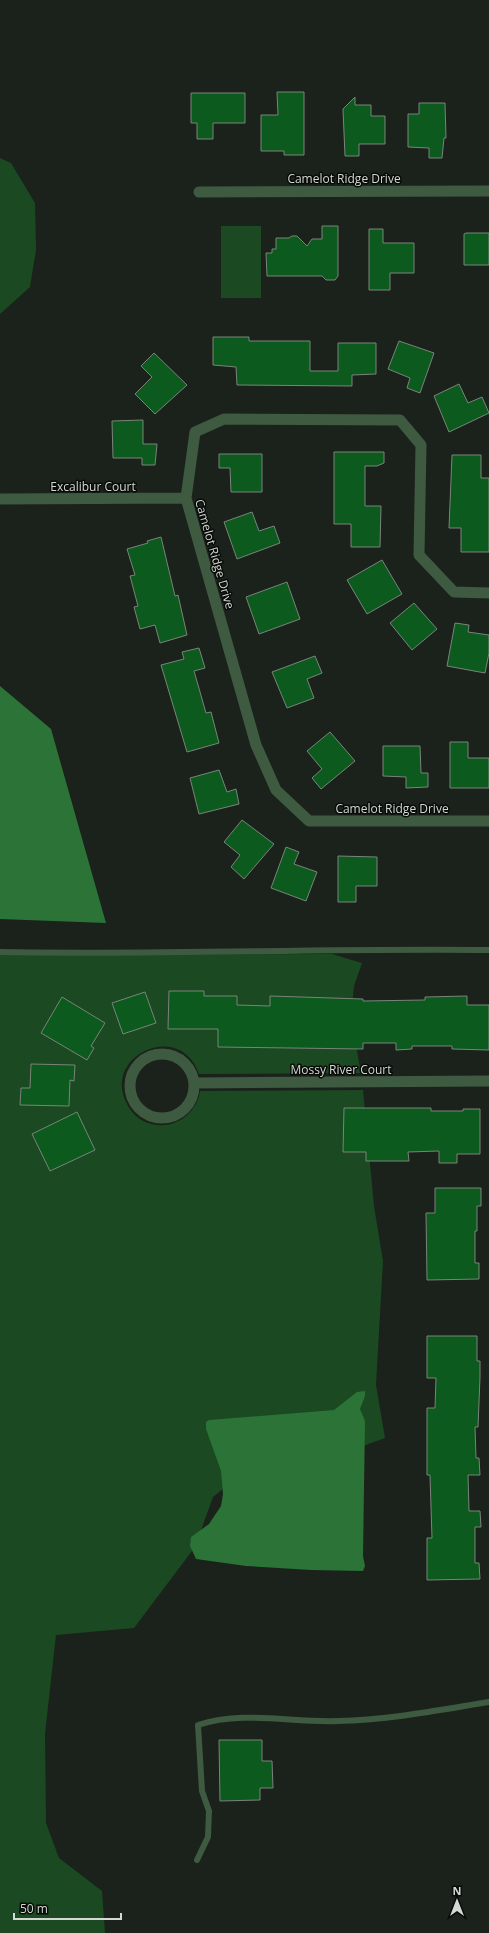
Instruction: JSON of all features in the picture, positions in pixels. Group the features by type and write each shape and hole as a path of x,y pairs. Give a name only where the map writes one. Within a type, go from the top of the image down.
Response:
{"street":[{"name":"Camelot Ridge Drive","path":"199,192 489,191"},
{"name":"Camelot Ridge Drive","path":"489,593 454,592 419,555 421,445 400,420 224,419 195,432 186,498 256,745 276,790 309,821 489,821"},
{"name":"Excalibur Court","path":"0,499 186,498"},
{"path":"164,1054 175,1057 184,1063 191,1072 194,1082 193,1092 189,1102 178,1112 164,1118 154,1117 145,1113 137,1106 132,1097 130,1088 133,1073 143,1060 153,1055 164,1054"},
{"name":"Mossy River Court","path":"194,1082 489,1081"}],"lane":[{"path":"0,952 86,954 489,950"},
{"path":"197,1860 208,1838 209,1811 202,1791 198,1725 208,1722 243,1718 337,1722 417,1714 489,1702"}],"shaded area":[{"path":"0,158 11,163 35,203 36,250 30,287 0,314"},
{"path":"221,226 261,226 261,298 221,298"},
{"path":"0,686 51,729 106,923 0,919"},
{"path":"332,954 362,963 354,986 351,1018 361,1073 199,1074 189,1058 176,1049 161,1047 146,1050 133,1059 125,1071 122,1087 127,1104 134,1114 144,1121 161,1125 177,1122 190,1113 198,1099 200,1091 363,1090 374,1206 383,1261 376,1385 385,1438 305,1467 245,1471 213,1497 195,1547 134,1628 56,1635 45,1734 46,1823 59,1858 102,1891 105,1933 0,1933 0,955"},
{"path":"365,1391 365,1396 360,1409 365,1421 363,1556 365,1566 363,1571 311,1570 246,1566 196,1559 190,1546 191,1537 209,1524 221,1506 223,1494 221,1471 206,1429 206,1422 209,1420 334,1410 357,1392"}],"building":[{"path":"277,92 304,92 304,155 284,155 284,151 261,151 261,115 278,115"},
{"path":"191,93 245,93 245,123 213,123 213,139 197,139 197,123 191,123"},
{"path":"355,97 355,105 371,105 371,116 385,116 385,144 359,144 359,156 345,156 343,109"},
{"path":"419,103 445,103 446,138 444,138 442,158 429,158 429,148 408,147 408,114 419,114"},
{"path":"322,226 338,226 338,276 335,280 326,280 322,276 267,276 266,253 272,253 272,249 276,249 276,238 289,238 292,236 297,236 307,246 312,239 322,239"},
{"path":"369,229 383,229 383,243 414,243 414,273 390,273 390,290 369,290"},
{"path":"489,233 489,265 464,265 464,234"},
{"path":"213,337 249,337 249,341 310,341 310,371 338,371 338,343 376,343 376,374 352,375 352,386 237,385 236,367 213,365"},
{"path":"399,341 434,353 420,393 407,388 410,378 388,369"},
{"path":"154,353 187,385 155,414 135,394 152,377 141,366"},
{"path":"459,384 468,403 482,397 489,413 449,432 434,396"},
{"path":"143,420 143,444 157,444 155,465 142,465 142,458 113,458 112,421"},
{"path":"334,452 384,452 384,463 377,466 365,466 365,506 381,506 380,547 351,547 351,524 334,524"},
{"path":"219,454 262,454 262,492 231,492 230,468 219,468"},
{"path":"452,455 481,455 481,478 489,478 489,552 461,552 461,528 449,528"},
{"path":"252,512 259,531 274,526 280,543 237,559 224,522"},
{"path":"161,537 175,596 178,595 187,635 160,643 155,625 140,629 134,607 138,606 130,576 135,575 127,549 148,543 147,541"},
{"path":"382,560 402,594 367,614 347,580"},
{"path":"287,582 300,619 259,634 246,597"},
{"path":"414,603 437,629 412,650 390,623"},
{"path":"455,623 469,625 468,632 489,635 489,653 485,673 447,666"},
{"path":"199,648 205,668 194,671 206,713 211,712 219,743 187,752 161,665 184,659 182,652"},
{"path":"315,656 322,673 307,679 314,698 287,708 272,672"},
{"path":"330,732 355,761 321,789 312,778 322,769 307,751"},
{"path":"450,742 468,742 468,758 489,758 489,788 450,788"},
{"path":"383,746 420,746 421,773 428,773 428,787 406,788 406,777 383,776"},
{"path":"219,770 227,792 236,789 239,804 199,814 190,778"},
{"path":"242,820 274,844 244,879 231,867 240,855 224,842"},
{"path":"286,847 299,852 294,864 317,872 306,901 271,888"},
{"path":"338,856 377,857 377,886 356,886 356,902 338,902"},
{"path":"169,991 204,991 204,996 237,996 237,1005 270,1006 270,996 363,999 363,1001 425,1000 425,997 467,996 467,1005 489,1005 489,1050 452,1049 452,1046 412,1046 412,1049 396,1050 396,1043 363,1043 363,1049 218,1047 218,1029 168,1029"},
{"path":"145,992 156,1023 123,1034 112,1003"},
{"path":"62,997 105,1023 91,1046 94,1048 87,1060 41,1033"},
{"path":"31,1064 75,1065 74,1081 70,1080 69,1106 20,1105 21,1088 30,1088"},
{"path":"344,1108 431,1108 431,1111 463,1111 463,1109 480,1109 480,1154 457,1154 457,1163 439,1163 439,1151 408,1152 409,1161 366,1161 366,1152 343,1152"},
{"path":"77,1112 95,1150 50,1171 32,1134"},
{"path":"435,1188 481,1188 481,1206 477,1206 477,1231 475,1231 475,1263 479,1263 479,1279 427,1280 426,1213 435,1213"},
{"path":"427,1336 477,1336 477,1361 480,1361 480,1377 478,1427 475,1427 476,1458 479,1458 480,1475 468,1475 469,1511 480,1511 481,1527 475,1527 475,1563 479,1563 480,1579 427,1580 427,1538 432,1538 430,1475 427,1475 427,1408 435,1408 436,1378 427,1378"},
{"path":"219,1740 262,1740 262,1761 272,1761 273,1788 260,1788 260,1800 220,1801"}]}
